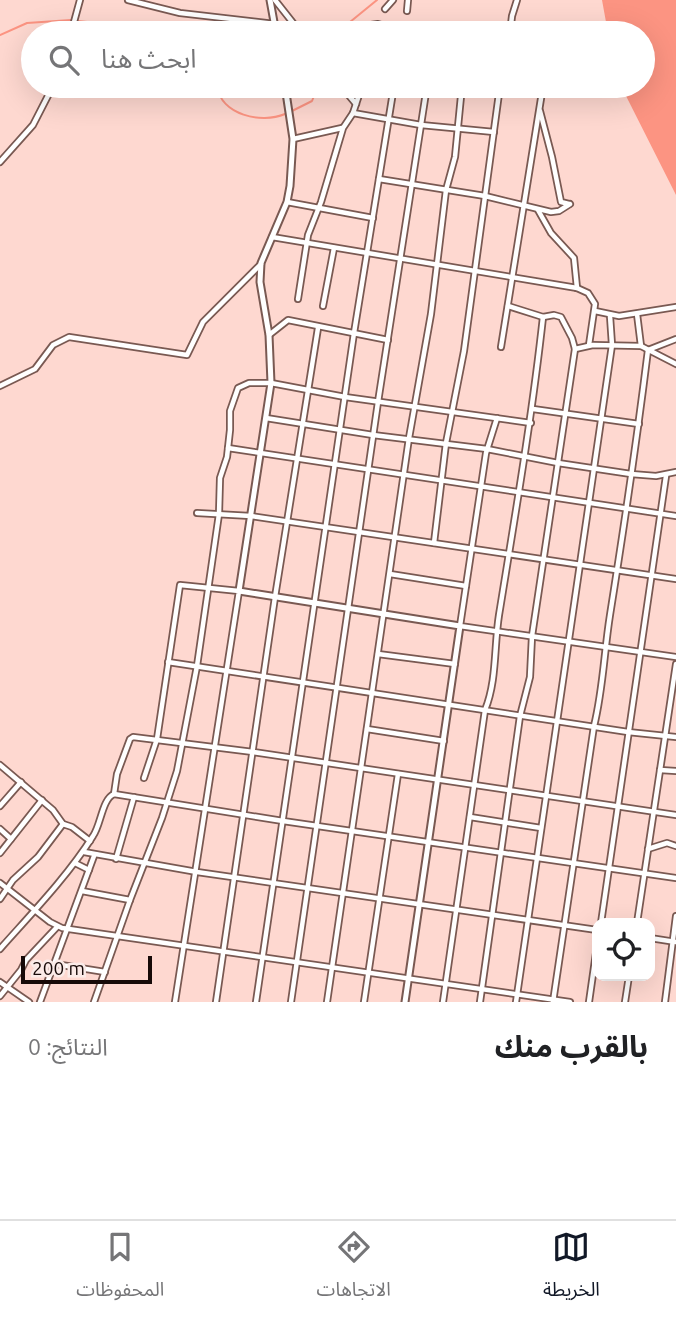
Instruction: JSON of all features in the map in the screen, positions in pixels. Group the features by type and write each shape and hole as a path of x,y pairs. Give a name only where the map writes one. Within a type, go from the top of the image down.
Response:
{"street":[{"path":"74,21 80,0"},
{"path":"128,0 180,13 249,21"},
{"path":"273,0 275,21"},
{"path":"273,0 291,21"},
{"path":"385,9 393,0"},
{"path":"407,11 408,0"},
{"path":"511,21 517,0"},
{"path":"0,162 33,125 47,98"},
{"path":"0,386 35,369 53,345 69,337 187,355 202,322 261,263 287,202 293,139 287,98"},
{"path":"351,98 356,104"},
{"path":"298,299 311,225 319,208 343,128 353,113 358,98"},
{"path":"256,1002 354,333 392,98"},
{"path":"290,1002 425,98"},
{"path":"327,1002 461,98"},
{"path":"434,543 446,443 464,351 498,98"},
{"path":"501,346 541,98"},
{"path":"379,179 485,196 538,210 559,211 570,204 561,202 539,109"},
{"path":"353,113 421,125 494,132"},
{"path":"293,139 343,128"},
{"path":"287,202 373,218"},
{"path":"538,210 551,233 574,258 577,288"},
{"path":"272,237 577,288 593,298 595,311 589,345"},
{"path":"323,306 334,248"},
{"path":"176,1002 271,383 261,263"},
{"path":"480,1002 520,716 528,687 532,636 575,349 561,317 543,317 508,306"},
{"path":"595,311 610,316 676,307"},
{"path":"636,314 641,346"},
{"path":"516,1002 602,418 612,345 610,316"},
{"path":"443,1002 485,710 491,691 496,631 531,423 543,317"},
{"path":"269,335 285,320 388,340"},
{"path":"216,1002 286,522 318,328"},
{"path":"648,349 676,339"},
{"path":"575,349 589,345 641,346 676,364"},
{"path":"553,1001 594,726 601,700 605,648 648,349"},
{"path":"94,1002 167,804 184,743 209,587 219,514 220,478 228,448 230,411 238,388 249,383 271,383 345,397 531,423"},
{"path":"533,409 639,424"},
{"path":"266,418 487,449 631,474 666,475 676,472"},
{"path":"405,1002 481,487 487,449 497,418"},
{"path":"228,448 676,516"},
{"path":"602,918 666,475"},
{"path":"197,513 251,516 676,579"},
{"path":"390,574 466,586"},
{"path":"144,778 157,739 180,585 239,591 347,610 676,657"},
{"path":"378,654 455,664"},
{"path":"168,662 676,737"},
{"path":"638,918 673,703 676,663"},
{"path":"367,729 444,741"},
{"path":"114,794 117,774 131,737 254,752 676,816"},
{"path":"0,765 42,800 63,824 72,827 90,841"},
{"path":"660,770 676,771"},
{"path":"364,1002 398,774"},
{"path":"0,806 21,782"},
{"path":"0,949 75,863 99,826 107,799 114,794 501,854 676,878"},
{"path":"116,859 134,797"},
{"path":"0,853 42,800"},
{"path":"470,817 542,828"},
{"path":"0,899 63,824"},
{"path":"0,830 11,839"},
{"path":"648,849 667,844 676,846"},
{"path":"83,852 143,864 592,929"},
{"path":"40,1002 94,856"},
{"path":"75,863 89,870"},
{"path":"0,883 57,927 570,1002"},
{"path":"82,891 130,900"},
{"path":"665,1002 676,916"},
{"path":"0,996 22,970 26,960 57,927"},
{"path":"655,939 674,941"},
{"path":"55,964 104,972"},
{"path":"589,1002 592,981"},
{"path":"625,1002 628,981"},
{"path":"0,982 29,1002"}],"shaded area":[{"path":"602,0 676,0 676,195 627,98 655,98 655,21 606,21"}],"waterway":[{"path":"351,21 377,0"},
{"path":"56,21 71,20"},
{"path":"0,35 21,26"},
{"path":"222,98 244,115 265,118 285,114"},
{"path":"292,111 313,98"}]}
